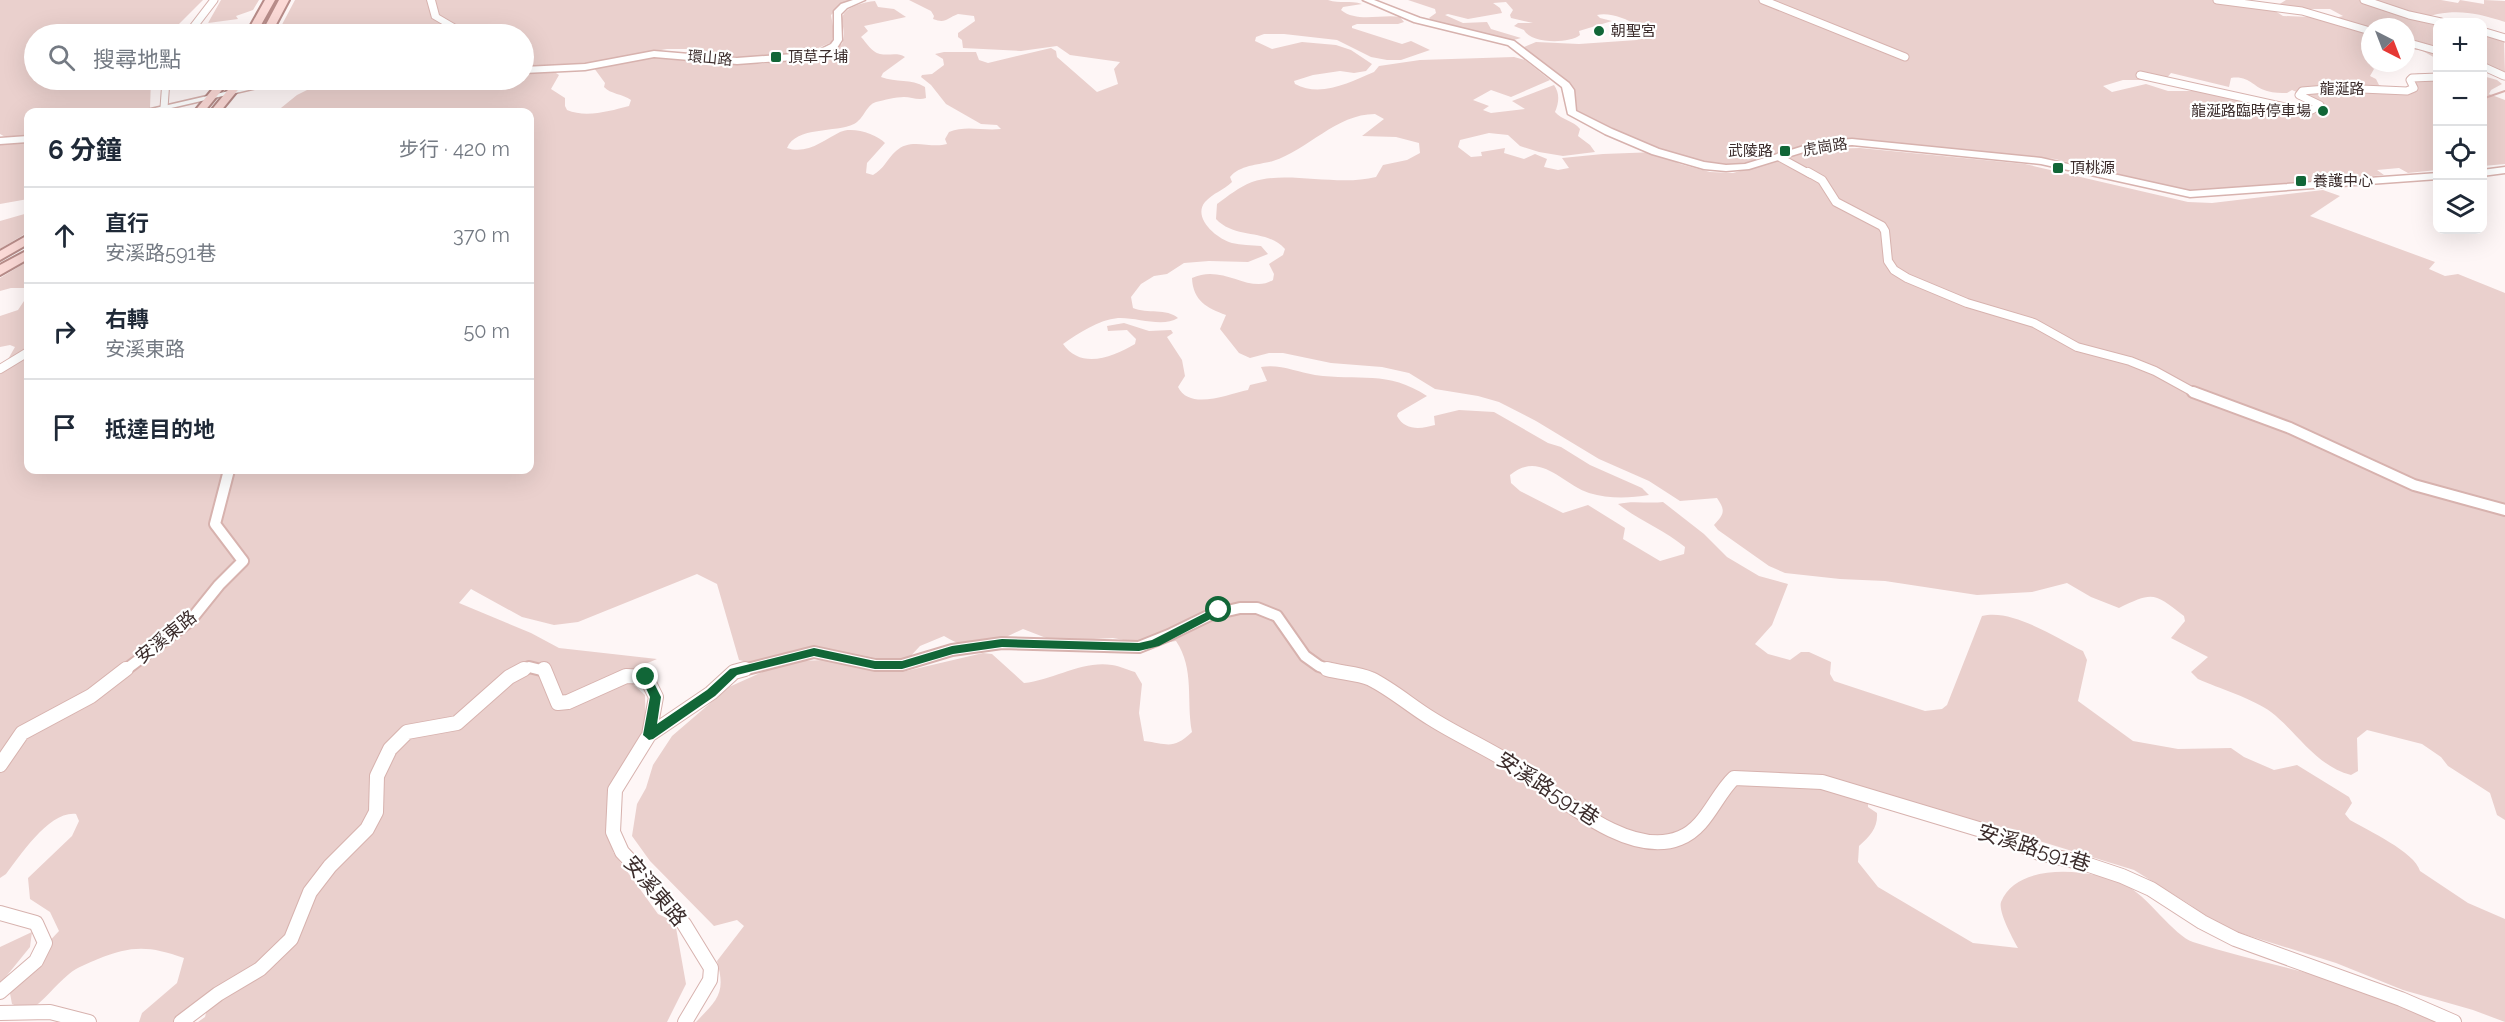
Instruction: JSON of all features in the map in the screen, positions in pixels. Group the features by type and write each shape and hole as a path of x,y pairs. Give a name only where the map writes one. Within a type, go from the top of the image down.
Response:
{"main road":[{"path":"269,24 273,13 270,0"},
{"path":"272,24 275,0"},
{"path":"264,24 284,0"},
{"path":"261,24 288,0"},
{"name":"環山路","path":"534,70 574,68 654,54 750,61 821,52 834,46 838,40 837,13 844,6 861,0"},
{"name":"虎崗路","path":"1367,0 1417,20 1518,46 1566,85 1569,90 1571,112 1589,123 1648,148 1713,168 1744,167 1822,144 1870,142 2042,160 2190,194 2433,176"},
{"path":"164,108 217,90"},
{"path":"204,108 226,90"},
{"path":"209,108 227,90"},
{"path":"218,108 229,90"},
{"path":"222,108 230,90"},
{"path":"0,141 24,139"},
{"path":"2487,172 2505,170"},
{"path":"10,259 24,245"}],"street":[{"path":"196,24 214,0"},
{"path":"431,0 435,16 448,24"},
{"path":"1764,0 1905,57"},
{"path":"2217,0 2240,5 2295,9 2361,28"},
{"path":"2364,0 2433,20"},
{"path":"2487,33 2505,38"},
{"path":"2415,45 2433,50"},
{"path":"2487,68 2505,76"},
{"name":"龍涎路","path":"2140,75 2304,111 2315,109 2320,105 2299,95 2302,91 2339,88 2407,91 2415,88 2410,80 2412,78 2433,77"},
{"path":"2487,76 2505,76"},
{"path":"164,108 165,90"},
{"path":"1779,157 1822,180 1836,202 1882,226 1886,231 1888,261 1894,270 1907,278 1967,303 2034,323 2077,347 2140,365 2199,395 2290,428 2414,485 2505,510"},
{"path":"0,369 24,354"},
{"name":"安溪東路","path":"0,765 22,732 91,696 190,621 219,585 243,561 215,524 228,474"},
{"name":"安溪路591巷","path":"649,735 711,693 734,672 814,652 875,665 902,665 952,650 1002,643 1139,647 1155,643 1219,610 1257,608 1279,616 1299,649 1314,664 1366,677 1378,683 1431,718 1514,765 1591,818 1635,838 1662,842 1685,838 1707,818 1725,786 1734,778 1822,782 2005,837 2039,853 2083,863 2122,876 2151,889 2202,922 2235,939 2401,999 2454,1022"},
{"name":"安溪東路","path":"181,1022 218,993 260,969 291,939 310,892 330,866 367,829 376,812 377,776 390,749 407,732 457,723 509,677 529,667 543,669 558,703 568,702 626,676 646,677 656,697 649,735 615,790 613,832 622,852 652,884 684,924 711,968 710,980 685,1022"},
{"path":"0,913 36,923 45,944 36,961 0,992"},
{"path":"0,1013 50,1011 89,1022"}],"shaded area":[{"path":"0,0 203,0 179,24 24,24 24,90 151,90 150,108 24,108 24,137 9,139 0,134"},
{"path":"221,0 259,0 253,10 236,16 238,19 208,23"},
{"path":"295,0 852,0 831,15 834,32 832,42 816,49 787,56 745,58 686,49 667,49 575,65 534,66 534,24 282,24"},
{"path":"909,0 1328,0 1358,3 1362,4 1343,7 1341,10 1347,14 1362,17 1400,17 1404,22 1357,24 1352,28 1402,44 1411,41 1430,50 1401,60 1387,60 1371,57 1337,40 1264,34 1256,37 1255,41 1272,49 1302,42 1336,45 1351,50 1372,64 1366,71 1354,73 1340,71 1313,75 1294,81 1295,84 1305,88 1315,89 1345,84 1374,72 1379,66 1420,60 1514,57 1525,60 1550,80 1511,97 1491,90 1473,100 1489,106 1483,110 1491,113 1525,109 1512,101 1554,85 1558,98 1555,112 1580,129 1578,136 1595,152 1563,156 1539,152 1520,146 1508,135 1489,133 1460,140 1458,147 1471,157 1482,156 1481,152 1505,148 1504,153 1524,159 1535,154 1547,159 1544,167 1558,170 1569,168 1562,158 1656,152 1680,164 1710,172 1733,173 1824,149 1860,148 2025,164 2188,202 2212,203 2323,190 2340,196 2310,216 2435,262 2429,269 2445,276 2458,274 2505,293 2505,820 2497,815 2490,793 2448,766 2441,757 2422,744 2367,730 2357,738 2358,771 2351,775 2339,771 2317,757 2281,720 2264,707 2198,679 2191,672 2208,657 2171,638 2185,621 2184,616 2159,599 2147,597 2119,608 2091,597 2067,583 2032,592 1977,595 1885,581 1785,573 1769,566 1718,530 1714,525 1722,515 1723,509 1717,498 1680,501 1649,481 1599,459 1536,421 1499,402 1435,389 1409,373 1382,367 1331,363 1283,353 1269,353 1250,358 1239,353 1220,329 1226,315 1213,310 1198,298 1192,278 1203,274 1214,274 1264,284 1273,280 1274,274 1269,264 1283,255 1285,249 1269,238 1233,230 1224,225 1216,219 1217,204 1252,182 1280,178 1361,180 1376,177 1383,165 1407,160 1420,153 1419,143 1396,137 1362,136 1384,119 1375,114 1361,116 1335,126 1286,156 1239,170 1230,177 1232,182 1205,202 1202,215 1213,232 1232,243 1261,246 1268,254 1248,262 1184,263 1167,274 1154,276 1141,284 1131,297 1133,308 1168,313 1178,318 1165,322 1111,319 1089,328 1063,344 1079,357 1098,359 1135,344 1136,339 1127,330 1108,331 1107,326 1124,323 1149,331 1171,330 1173,333 1167,337 1182,360 1185,376 1178,387 1184,394 1200,400 1248,390 1250,385 1267,381 1261,367 1275,367 1331,377 1386,380 1413,388 1427,396 1398,413 1397,416 1404,424 1414,428 1435,425 1434,416 1459,410 1494,412 1590,465 1642,488 1649,495 1619,497 1597,495 1579,489 1551,471 1531,466 1521,468 1510,475 1511,483 1520,491 1563,513 1588,505 1625,528 1623,539 1660,561 1684,554 1685,547 1618,504 1663,502 1704,534 1727,557 1759,576 1788,584 1772,625 1755,644 1768,654 1790,660 1801,652 1809,652 1831,662 1830,674 1834,681 1925,711 1942,709 1947,705 1982,616 2007,616 2034,626 2083,651 2087,660 2078,701 2133,741 2178,749 2231,748 2244,757 2274,770 2297,765 2349,797 2352,803 2345,814 2350,820 2400,849 2409,856 2420,871 2468,903 2505,919 2505,1022 2473,1010 2403,990 2336,963 2221,927 2134,870 1915,803 1868,796 1868,807 1877,813 1877,818 1867,839 1859,846 1858,862 1878,887 1973,943 2018,948 2006,925 2001,902 2010,889 2023,880 2039,874 2056,872 2093,875 2110,879 2133,889 2177,932 2193,942 2351,986 2439,1022 696,1022 718,995 721,981 717,961 744,926 737,920 714,926 650,861 632,836 637,804 646,788 653,765 672,736 729,687 780,664 798,661 826,660 876,670 902,672 983,653 992,654 1024,683 1090,665 1112,665 1135,672 1142,684 1139,713 1144,741 1175,744 1192,732 1188,674 1182,652 1176,641 1150,645 1113,638 1054,641 1023,629 993,643 975,646 956,642 944,636 920,646 907,660 873,661 821,648 749,662 739,660 717,584 697,574 578,622 554,625 522,617 471,589 459,603 531,633 559,648 657,659 622,674 645,695 646,742 608,819 613,852 658,914 675,922 686,984 667,1022 198,1022 205,1017 207,1009 184,1022 139,1022 142,1013 177,983 184,958 151,949 121,951 79,967 28,1011 12,1004 9,988 14,979 59,931 50,912 30,899 28,878 72,836 79,821 76,814 56,819 36,836 6,874 0,878 0,367 7,361 15,347 10,345 0,347 0,316 18,310 24,301 24,474 534,474 534,108 281,108 307,90 534,90 534,72 553,71 559,75 551,89 565,98 567,110 590,114 606,112 629,106 631,100 604,87 605,83 594,68 642,57 666,57 716,64 764,64 821,54 842,44 844,34 842,20 846,12 855,6 875,1 878,7 894,9 906,17 864,26 868,31 861,37 874,51 880,54 905,57 881,77 920,84 925,87 926,98 901,97 876,102 854,124 807,133 792,141 787,148 801,150 808,148 845,130 864,132 885,143 867,163 866,173 873,175 902,147 914,144 947,144 945,139 949,132 955,130 1001,129 997,125 981,124 946,104 931,85 921,77 932,74 944,65 943,59 935,54 944,52 976,52 979,60 988,63 1051,48 1056,51 1057,57 1097,92 1118,84 1114,69 1120,62 1070,55 1057,46 1021,51 963,48 958,33 975,21 974,16 958,14 944,21 933,19 931,11"},
{"path":"1408,0 2218,0 2267,6 2283,16 2335,18 2343,16 2330,9 2303,9 2278,5 2286,0 2441,0 2458,3 2460,0 2484,4 2484,0 2505,1 2505,22 2461,12 2428,16 2416,20 2433,25 2433,57 2421,50 2415,50 2415,18 2361,18 2361,72 2372,72 2370,76 2376,79 2379,85 2392,89 2413,85 2409,78 2415,74 2433,75 2433,170 2408,173 2399,168 2377,170 2384,175 2211,191 2192,191 2158,185 2055,159 1861,139 1839,139 1802,146 1740,165 1701,164 1582,120 1571,109 1575,97 1574,91 1524,47 1536,42 1579,44 1637,40 1642,37 1637,25 1623,18 1602,14 1597,15 1612,21 1579,31 1580,35 1575,38 1550,41 1534,38 1514,26 1518,23 1533,23 1511,18 1513,10 1506,2 1493,3 1500,8 1502,13 1468,19 1445,15 1463,23 1487,22 1491,29 1521,38 1510,41 1435,23 1429,18 1436,13 1435,9","holes":["2171,73 2229,87 2231,78 2242,78 2270,92 2287,93 2292,90 2328,106 2330,112 2307,114 2271,108 2202,91 2168,91 2146,84 2112,92 2103,86 2123,80 2165,80"]},
{"path":"2487,36 2504,41 2505,73 2487,69"},
{"path":"2487,77 2502,84 2491,90 2489,94 2505,100 2505,164 2487,166"},
{"path":"24,141 24,200 0,204 0,144"},
{"path":"24,214 24,234 0,249 0,221"},
{"path":"24,263 24,288 0,291 0,278"},
{"path":"32,932 30,947 0,984 0,947"}],"waterway":[{"path":"2487,97 2505,91"}],"place":[{"name":"朝聖宮","path":"1599,31"},
{"name":"頂草子埔","path":"776,57"},
{"name":"龍涎路臨時停車場","path":"2323,111"},
{"name":"武陵路","path":"1785,151"},
{"name":"頂桃源","path":"2058,168"},
{"name":"養護中心","path":"2301,181"}],"route":[{"path":"646,677 656,697 649,735 711,693 734,672 814,652 875,665 902,665 952,650 1002,643 1139,647 1155,643 1219,610"}]}
